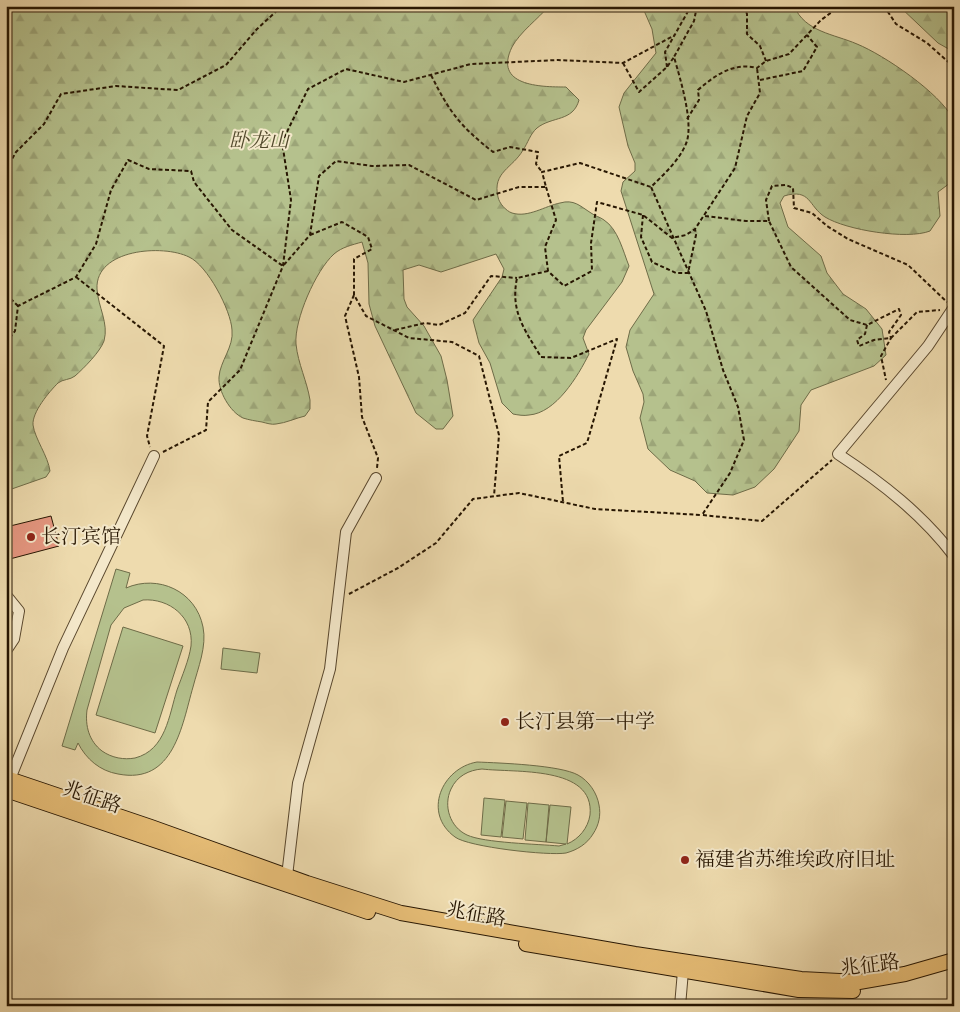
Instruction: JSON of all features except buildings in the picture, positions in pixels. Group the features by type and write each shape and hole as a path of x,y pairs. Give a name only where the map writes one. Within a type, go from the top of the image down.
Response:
{"main road":[{"path":"8,783 401,913 635,954 800,978 859,982 905,974 954,960"},
{"name":"兆征路","path":"8,783 305,893 400,922 683,972 799,990 858,991 907,982 954,968"}],"street":[{"path":"952,309 928,346 838,454 881,482 903,501 954,556"},
{"path":"8,783 63,648 154,456"},
{"path":"287,876 298,783 330,669 346,532 376,478"},
{"path":"6,595 19,611 14,639 6,650"},
{"path":"680,1006 683,972"}],"path":[{"path":"6,170 16,152 44,124 61,94 116,86 178,90 226,65 257,29 282,6"},
{"path":"667,67 665,52 691,6"},
{"path":"623,63 638,92 667,67 674,57 694,21 697,6"},
{"path":"744,6 747,14 747,34 760,46 766,61"},
{"path":"757,68 766,61 789,54 821,20 840,6"},
{"path":"884,6 896,24 927,43 954,67"},
{"path":"760,80 803,71 817,47 807,35"},
{"path":"76,277 164,346 146,436 154,456 206,430 208,402 240,370 255,337 283,266 291,200 282,142 308,89 346,69 404,82 470,64 558,60 623,63 675,36"},
{"path":"651,187 672,166 687,141 683,86 674,57"},
{"path":"686,120 699,100 698,90 714,75 744,64 757,68"},
{"path":"672,238 686,234 695,228 705,216 735,168 747,116 760,94 760,80 757,68"},
{"path":"431,75 445,104 466,130 493,152 510,147 538,152 536,164 542,172 556,220 545,247 548,271 564,286 592,271 591,242 596,202 643,215 672,238"},
{"path":"18,306 76,277 96,244 111,190 128,160 149,169 191,171 194,182 232,230 283,266"},
{"path":"310,236 319,176 336,161 372,166 409,165 476,200 519,187 546,187"},
{"path":"542,172 580,163 651,187 706,311 738,407 744,440 730,473 702,515"},
{"path":"891,338 889,332 901,315 899,309 867,325 850,320 792,267 769,221 766,200 772,186 793,188 794,208 812,213 827,226 848,239 908,265 952,309"},
{"path":"643,215 641,237 652,262 676,272 688,273"},
{"path":"705,216 746,221 769,221"},
{"path":"283,266 310,236 342,222 368,237 372,249 354,259 354,295 344,316 359,377 362,417 378,458 376,478"},
{"path":"688,273 696,236 695,228"},
{"path":"395,330 425,323 439,325 465,314 491,276 517,278 548,271"},
{"path":"517,278 514,294 519,320 542,357 571,358 617,339 587,443 559,456 562,502"},
{"path":"6,294 18,306"},
{"path":"354,295 366,316 409,338 452,342 479,356 498,435 494,496"},
{"path":"6,343 15,331 18,306"},
{"path":"889,393 881,356 891,338 917,312 952,309"},
{"path":"867,325 865,334 857,340 859,346 874,340 891,338"},
{"path":"338,600 398,568 436,543 473,498 518,493 595,509 762,520 838,454"}],"green space":[{"name":"卧龙山","path":"6,6 549,6 515,41 508,60 509,70 514,77 532,85 566,87 579,100 572,112 543,124 535,130 519,156 504,171 498,182 497,189 500,202 505,209 512,213 530,213 565,202 577,204 609,224 619,241 629,266 622,282 586,330 583,338 589,354 579,373 565,392 548,408 539,413 529,415 513,414 502,403 490,363 479,343 473,320 502,277 504,269 496,254 441,272 419,265 403,270 404,299 407,307 424,326 441,356 447,380 453,416 443,429 436,429 416,413 375,326 369,304 368,263 362,242 340,250 327,261 320,271 302,309 296,334 296,344 309,393 310,409 305,416 274,424 245,419 229,406 220,388 220,371 231,342 232,330 231,321 223,300 210,278 196,262 178,253 148,251 133,253 118,258 107,265 99,276 97,289 105,334 104,341 99,350 75,376 58,383 35,414 33,420 34,430 47,459 50,471 46,477 6,491"},
{"path":"642,6 794,6 805,22 813,27 868,49 910,76 936,98 953,119 954,124 954,180 938,192 940,216 930,231 920,234 892,234 861,230 825,217 804,196 793,194 784,196 780,203 788,227 821,256 827,273 843,294 866,309 882,329 886,355 874,366 811,390 801,405 799,431 774,469 755,487 733,495 707,493 695,481 670,470 648,449 640,418 644,402 643,394 633,371 626,347 630,330 654,294 621,191 623,182 635,171 635,163 628,146 619,107 624,93 656,53 652,29"},
{"path":"899,6 954,6 954,52 938,43"},
{"path":"116,569 130,573 126,588 138,584 151,583 174,589 184,595 199,614 203,627 204,642 185,718 172,749 163,761 152,770 137,775 118,774 105,770 94,763 78,743 75,750 62,746","holes":["143,600 153,600 170,606 184,618 191,636 190,651 165,730 160,740 154,748 145,754 135,758 118,758 102,751 94,743 87,727 87,710 111,625 124,608"]},
{"path":"123,627 183,646 155,733 96,715"},
{"path":"223,648 260,653 257,673 221,669"},
{"path":"477,762 514,764 558,769 578,775 589,784 596,796 600,812 597,827 585,844 566,853 557,854 509,850 463,841 455,837 445,827 440,816 438,804 446,782 454,773 465,766","holes":["482,769 550,775 580,787 588,799 590,815 585,829 567,844 571,807 550,805 546,842 566,844 559,846 486,840 467,835 456,827 452,821 448,809 449,796 451,789 460,777"]},
{"path":"484,798 505,800 501,837 481,835"},
{"path":"506,801 527,803 523,839 502,837"},
{"path":"528,803 549,805 546,842 525,840"}],"place":[{"name":"长汀宾馆","path":"31,537"},
{"name":"长汀县第一中学","path":"505,722"},
{"name":"福建省苏维埃政府旧址","path":"685,860"}]}
